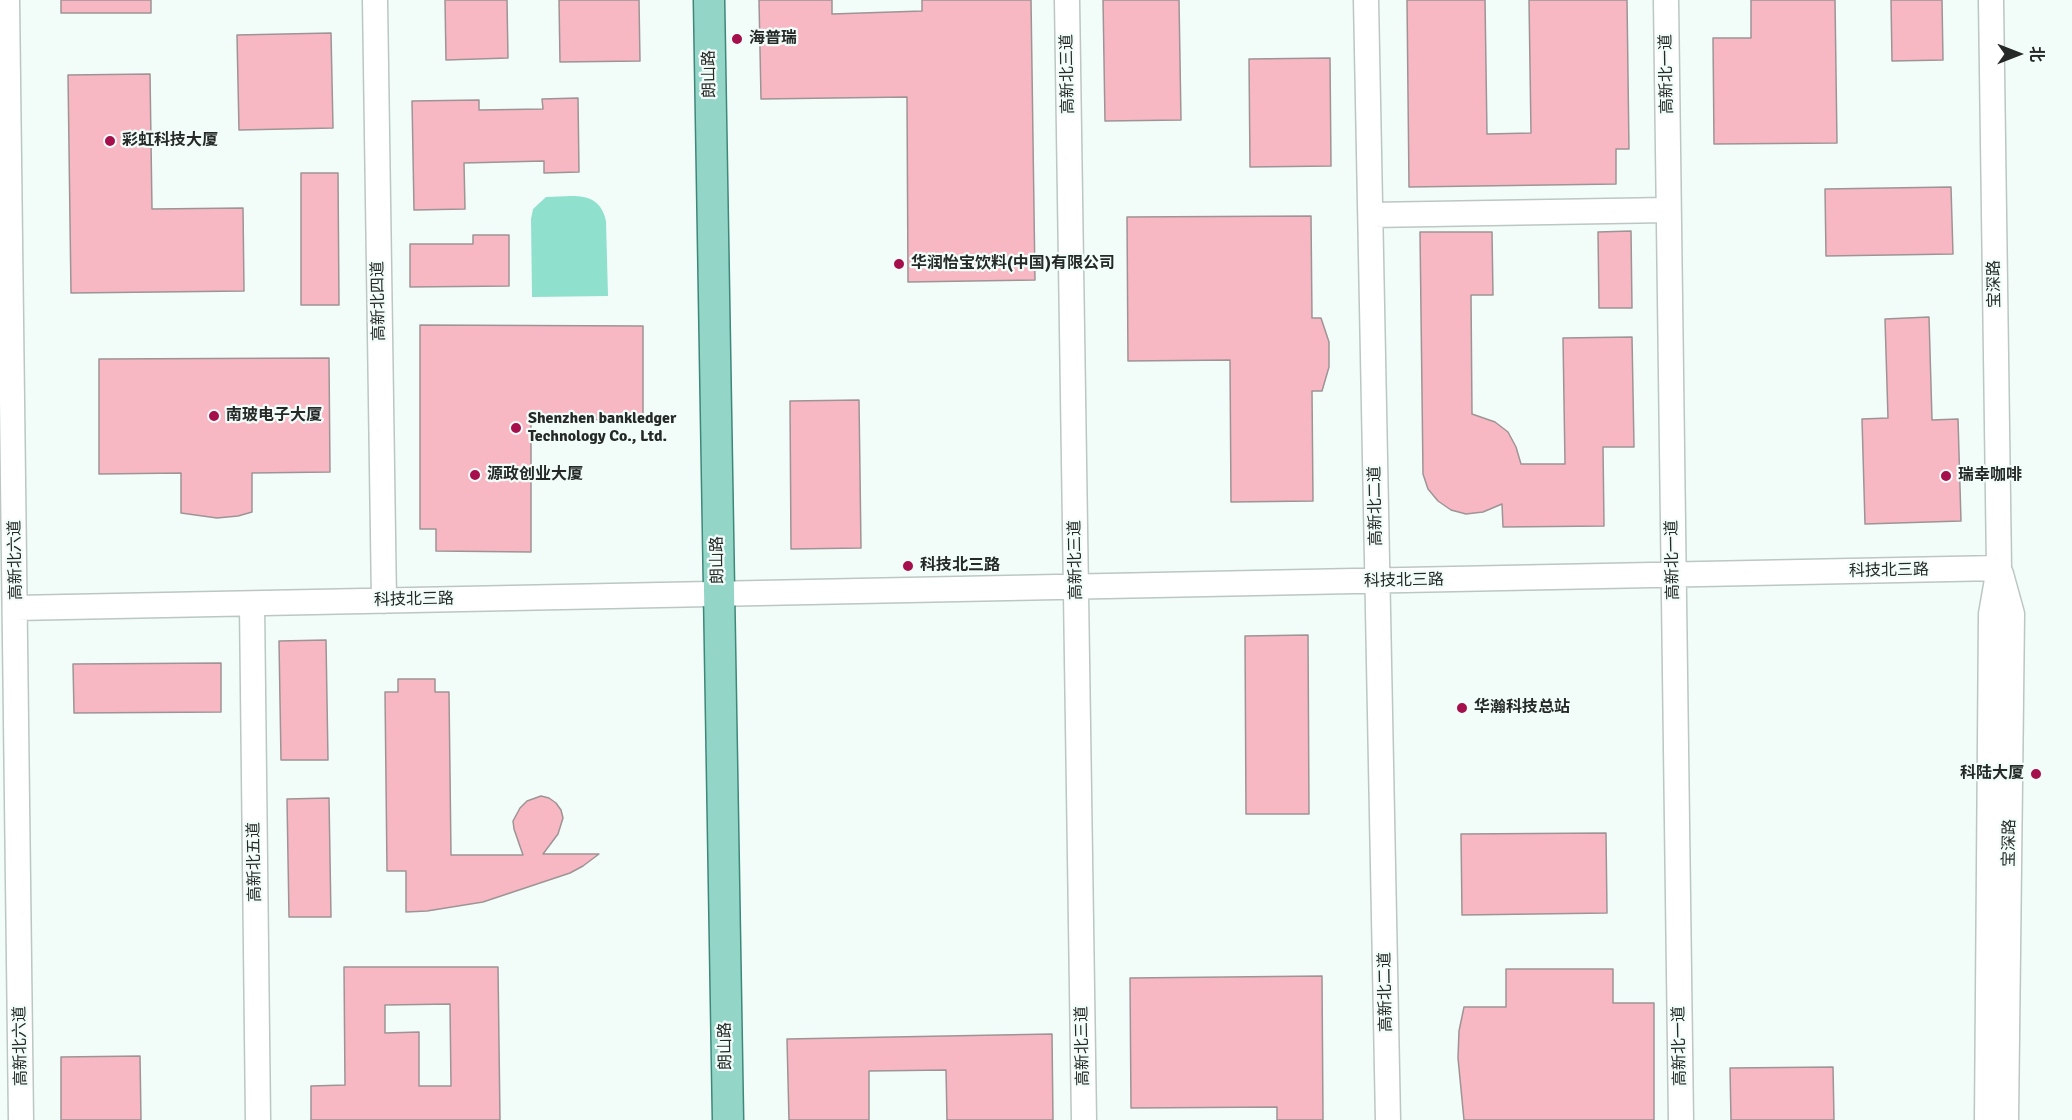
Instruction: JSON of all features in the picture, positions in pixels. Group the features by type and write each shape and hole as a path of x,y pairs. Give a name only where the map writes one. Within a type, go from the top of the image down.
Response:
{"main road":[{"name":"朗山路","path":"688,0 728,1120"},
{"name":"朗山路","path":"707,1120 709,0"}],"street":[{"name":"高新北六道","path":"7,0 21,1120"},
{"name":"高新北四道","path":"375,0 384,601"},
{"name":"高新北三道","path":"1067,0 1084,1120"},
{"name":"高新北二道","path":"1366,0 1388,1120"},
{"name":"高新北一道","path":"1665,0 1681,1120"},
{"name":"宝深路","path":"1987,1120 1991,614 1999,568 1991,0"},
{"path":"1371,215 1668,210"},
{"name":"科技北三路","path":"16,608 1999,568"},
{"name":"宝深路","path":"1999,568 2012,614 2006,1120"},
{"name":"高新北五道","path":"252,604 258,1120"}],"green space":[{"path":"575,196 591,199 602,211 606,221 608,296 532,297 531,219 533,209 546,197"}],"building":[{"path":"61,0 151,0 151,13 61,13"},
{"path":"445,0 507,0 508,58 446,60"},
{"path":"559,0 639,0 640,61 560,62"},
{"path":"759,0 832,0 832,14 922,11 922,0 1031,0 1035,280 908,282 907,97 761,99"},
{"path":"1103,0 1179,0 1181,120 1105,121"},
{"path":"1407,0 1485,0 1487,134 1531,133 1529,0 1627,0 1629,149 1616,149 1616,184 1409,187"},
{"path":"1751,0 1835,0 1837,143 1714,144 1713,38 1751,38"},
{"path":"1891,0 1942,0 1943,60 1892,61"},
{"path":"331,33 333,128 239,130 237,35"},
{"path":"1330,58 1331,166 1250,167 1249,59"},
{"name":"彩虹科技大厦","path":"150,74 152,209 243,208 244,291 71,293 68,75"},
{"path":"578,98 579,172 544,173 544,161 464,163 465,209 414,210 412,101 479,100 479,110 543,109 542,99"},
{"path":"301,173 338,173 339,305 301,305"},
{"path":"1951,187 1953,254 1826,256 1825,189"},
{"path":"1311,216 1312,318 1321,318 1329,342 1329,367 1322,391 1312,391 1313,501 1231,502 1230,360 1128,361 1127,217"},
{"path":"1631,231 1632,308 1599,308 1598,232"},
{"path":"1420,232 1492,232 1493,295 1471,295 1472,414 1495,422 1508,432 1521,464 1565,464 1563,338 1632,337 1634,447 1603,447 1604,526 1503,527 1502,504 1483,512 1466,514 1451,510 1438,501 1428,489 1423,474"},
{"path":"473,235 509,235 509,286 410,287 410,244 473,244"},
{"path":"1929,317 1932,420 1958,419 1961,521 1865,524 1862,419 1888,418 1885,319"},
{"name":"源政创业大厦","path":"420,325 643,326 643,420 531,419 531,552 436,551 436,529 420,529"},
{"name":"南玻电子大厦","path":"329,358 330,472 252,473 252,512 217,518 181,513 181,473 99,474 99,359"},
{"path":"859,400 861,548 791,549 790,401"},
{"path":"1308,635 1309,814 1246,814 1245,636"},
{"path":"326,640 328,760 281,760 279,641"},
{"path":"221,663 221,712 74,713 73,664"},
{"path":"398,679 435,679 435,692 449,692 451,855 523,855 513,821 527,801 541,796 556,803 563,818 558,834 543,854 599,854 570,873 483,902 406,912 406,871 387,871 385,692 398,692"},
{"path":"329,798 331,917 289,917 287,799"},
{"path":"1606,833 1607,913 1462,915 1461,834"},
{"path":"344,967 498,967 500,1120 311,1120 311,1086 345,1085","holes":["450,1004 451,1086 419,1086 419,1032 385,1033 385,1005"]},
{"path":"1506,969 1613,969 1613,1003 1654,1003 1654,1120 1464,1120 1458,1058 1459,1031 1464,1007 1506,1007"},
{"path":"1322,976 1323,1120 1277,1120 1277,1107 1131,1108 1130,978"},
{"path":"1052,1034 1053,1120 947,1120 946,1070 869,1071 869,1120 789,1120 787,1039"},
{"path":"140,1056 141,1120 61,1120 61,1057"},
{"path":"1833,1067 1834,1120 1731,1120 1730,1068"}],"place":[{"name":"海普瑞","path":"737,39"},
{"name":"彩虹科技大厦","path":"110,141"},
{"name":"华润怡宝饮料(中国)有限公司","path":"899,264"},
{"name":"南玻电子大厦","path":"214,416"},
{"name":"Shenzhen bankledger Technology Co., Ltd.","path":"516,428"},
{"name":"源政创业大厦","path":"475,475"},
{"name":"瑞幸咖啡","path":"1946,476"},
{"name":"科技北三路","path":"908,566"},
{"name":"华瀚科技总站","path":"1462,708"},
{"name":"科陆大厦","path":"2036,774"}]}
